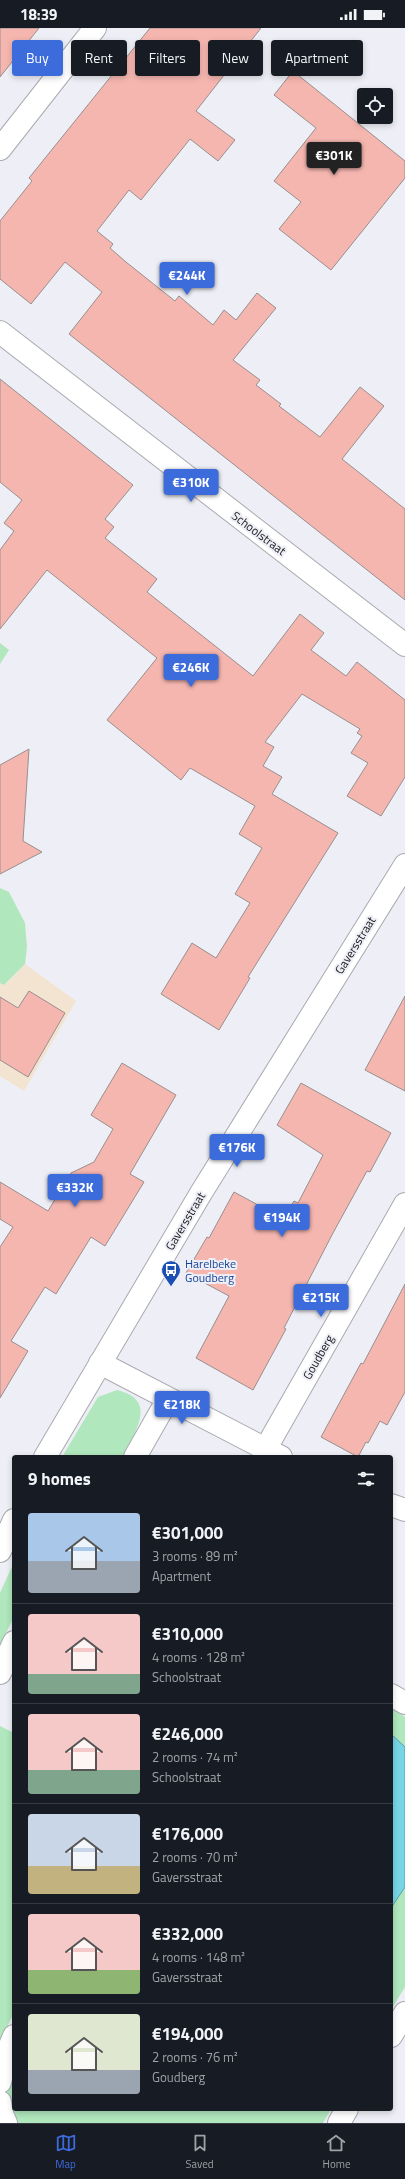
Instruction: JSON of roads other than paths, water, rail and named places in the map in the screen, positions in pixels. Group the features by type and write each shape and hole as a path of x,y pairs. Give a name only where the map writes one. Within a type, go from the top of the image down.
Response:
{"street":[{"path":"0,149 96,28"},
{"name":"Schoolstraat","path":"0,332 405,645"},
{"name":"Gaversstraat","path":"46,1455 201,1193 405,864"},
{"name":"Goudberg","path":"100,1363 273,1453 405,1204"},
{"path":"136,1455 168,1399"},
{"path":"393,1506 405,1510"},
{"path":"0,1551 12,1524"},
{"path":"0,1673 12,1646"},
{"path":"393,1696 405,1703"},
{"path":"393,2033 405,2013"},
{"path":"0,2082 12,2041"},
{"path":"0,2102 2,2114 6,2123"},
{"path":"339,2123 347,2111"}],"water":[{"path":"393,1736 405,1747 405,1887 393,1905"}],"place":[{"name":"Harelbeke Goudberg","path":"171,1287"}]}
